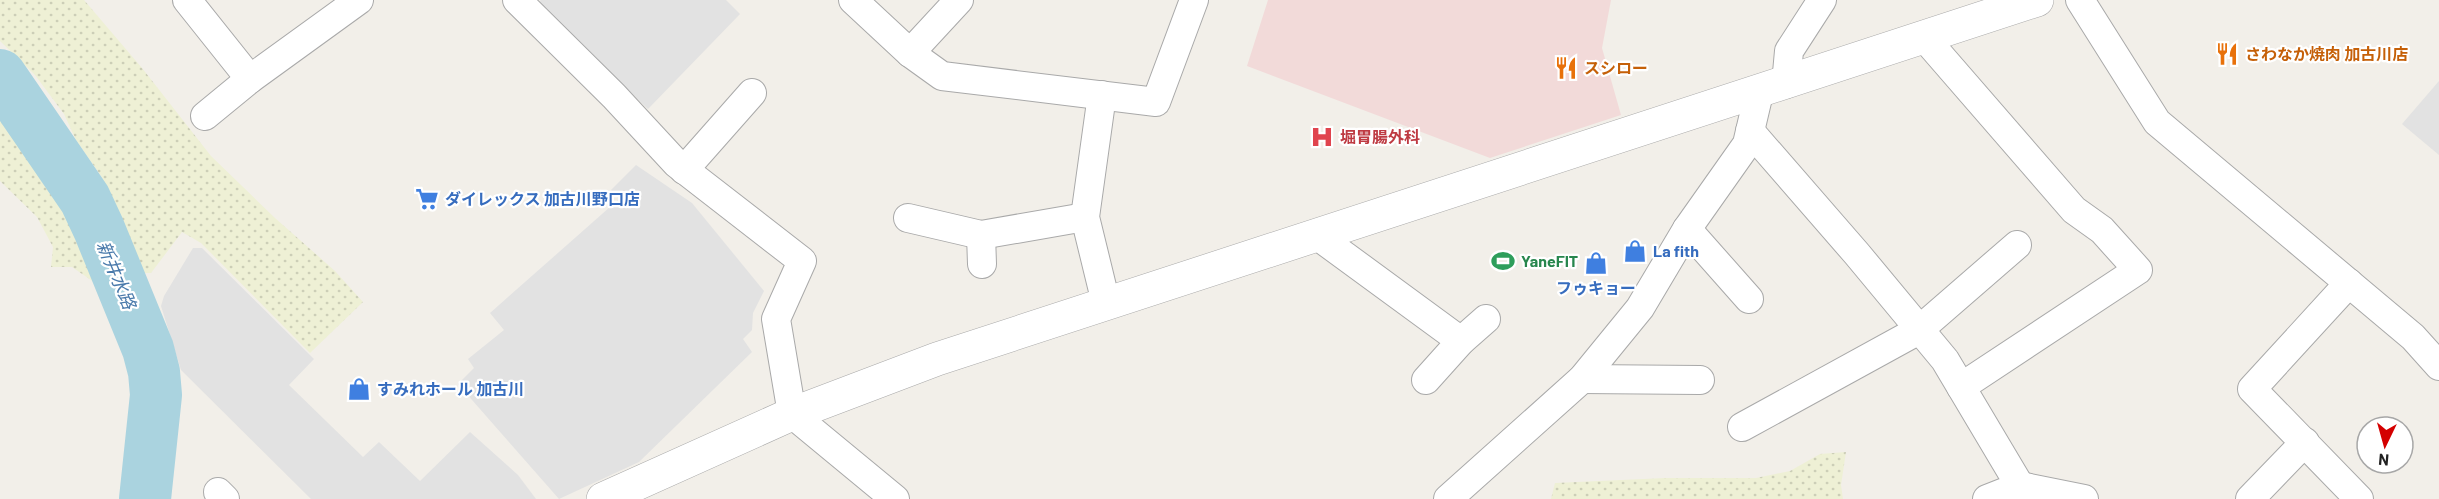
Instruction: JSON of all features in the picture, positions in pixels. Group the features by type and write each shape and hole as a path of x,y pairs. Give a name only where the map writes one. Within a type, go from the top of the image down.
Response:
{"street":[{"path":"187,0 250,79"},
{"path":"205,116 250,79 359,0"},
{"path":"517,0 614,96 684,170 802,261 776,319 792,414 895,499"},
{"path":"853,0 910,53 942,76 1156,102 1194,0"},
{"path":"910,53 959,0"},
{"path":"1448,499 1582,379 1640,308 1687,229 1747,144 1750,131 1789,51 1822,0"},
{"path":"603,499 792,414 937,359 2037,0"},
{"path":"2080,0 2157,122 2413,337 2439,366"},
{"path":"1923,36 2074,210 2102,230 2138,270 1961,387"},
{"path":"684,170 752,93"},
{"path":"1102,95 1085,217 1106,303"},
{"path":"1750,131 1945,360 2020,486"},
{"path":"908,218 981,235 1085,217"},
{"path":"1687,229 1749,299"},
{"path":"1316,234 1461,341"},
{"path":"981,235 982,264"},
{"path":"1742,427 1798,412 1919,330 2017,245"},
{"path":"2349,283 2253,389 2359,499"},
{"path":"1426,380 1461,341 1486,319"},
{"path":"1582,379 1700,380"},
{"path":"2250,499 2305,442"},
{"path":"1987,499 2020,486 2084,499"}],"shaded area":[{"path":"541,0 726,0 740,14 648,109 537,3"},
{"path":"1268,0 1611,0 1602,48 1621,115 1490,158 1247,66"},
{"path":"2439,81 2439,155 2402,124"},
{"name":"ダイレックス 加古川野口店","path":"636,165 692,203 764,291 753,313 752,330 743,339 752,352 639,462 559,499 458,384 474,368 468,359 504,330 490,313 619,199 611,190"},
{"path":"193,248 202,248 314,359 289,385 363,457 379,442 420,481 470,432 518,475 536,499 311,499 181,370 161,306 164,296"}],"green space":[{"path":"0,0 84,0 142,68 211,156 275,218 335,271 363,302 310,353 201,243 182,232 151,273 135,273 101,176 76,140 64,114 35,75 0,41"},
{"path":"0,86 78,199 116,283 104,289 72,267 51,267 53,247 37,217 0,181"},
{"path":"1846,452 1841,485 1843,499 1551,499 1555,483 1665,478 1756,478 1790,471 1820,454"}],"waterway":[{"name":"新井水路","path":"0,75 85,199 148,349 154,372 156,395 145,499"}],"place":[{"name":"さわなか焼肉 加古川店","path":"2227,54"},
{"name":"スシロー","path":"1566,68"},
{"name":"堀胃腸外科","path":"1322,137"},
{"name":"ダイレックス 加古川野口店","path":"427,199"},
{"name":"La fith","path":"1635,251"},
{"name":"YaneFIT","path":"1503,261"},
{"name":"フゥキョー","path":"1596,263"},
{"name":"すみれホール 加古川","path":"359,389"}]}
